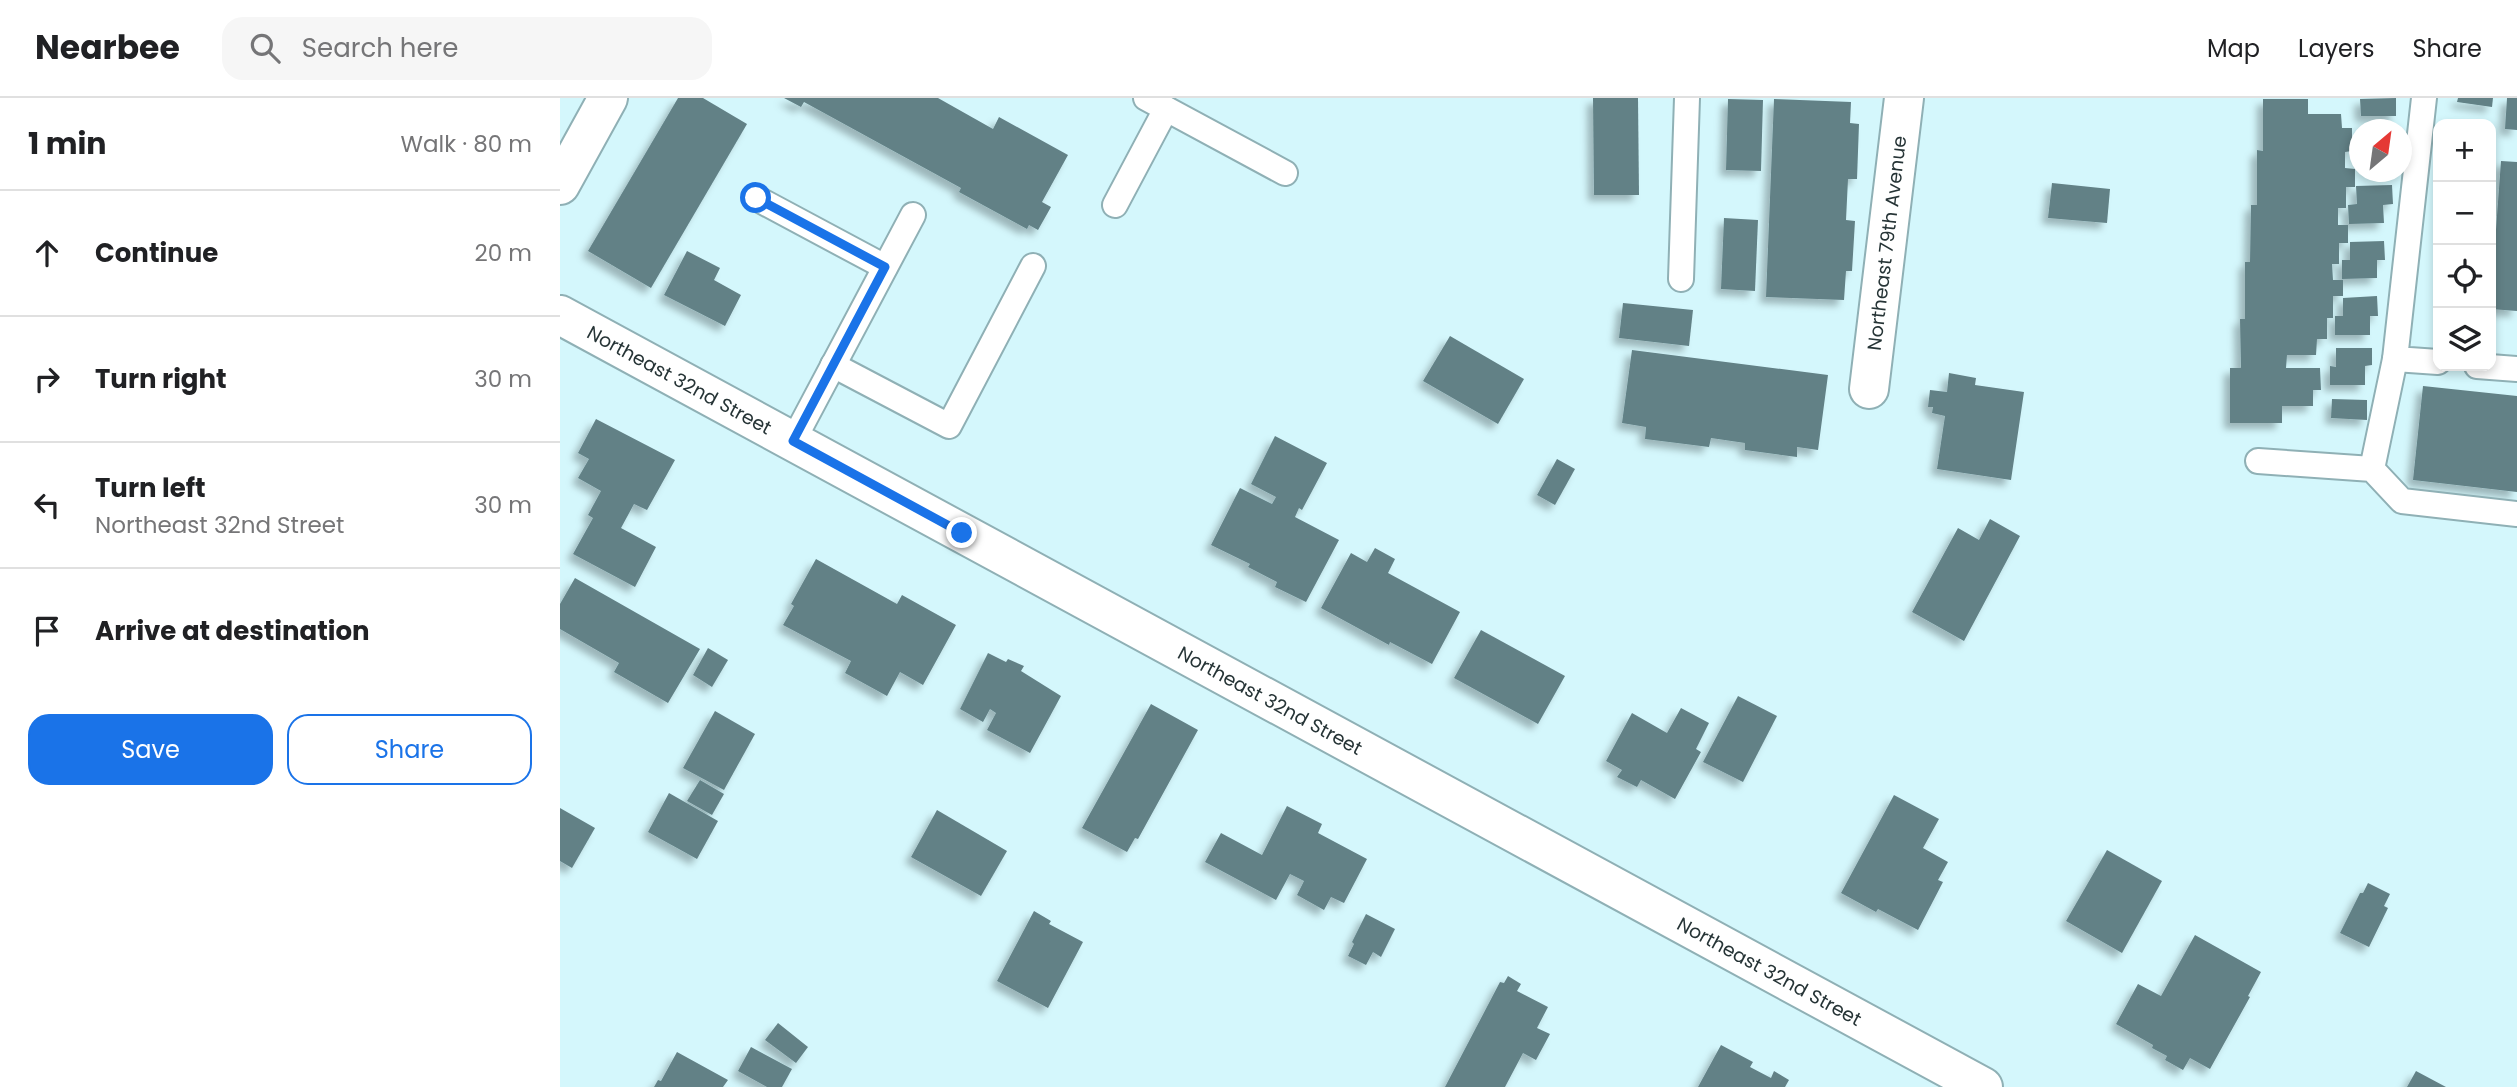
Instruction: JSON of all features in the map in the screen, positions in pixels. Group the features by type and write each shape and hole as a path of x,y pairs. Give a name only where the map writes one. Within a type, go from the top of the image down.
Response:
{"street":[{"path":"560,185 608,98"},
{"name":"Northeast 79th Avenue","path":"1869,389 1904,98"},
{"name":"Northeast 32nd Street","path":"560,315 1983,1087"}],"lane":[{"path":"1681,279 1687,98"},
{"path":"2372,470 2395,359 2424,98"},
{"path":"1115,205 1156,104 1284,173"},
{"path":"756,198 885,267"},
{"path":"793,441 913,215"},
{"path":"833,365 949,426 1033,266"},
{"path":"2395,359 2433,362"},
{"path":"2496,367 2517,369"},
{"path":"2258,461 2372,470 2402,501 2517,514"}],"building":[{"path":"678,98 703,98 747,124 651,288 588,251"},
{"path":"784,98 938,98 993,129 999,117 1068,155 1042,202 1051,207 1038,230 1029,225 1027,229 959,192 961,188 804,102 801,107"},
{"path":"1593,98 1638,98 1639,195 1594,195"},
{"path":"2396,98 2396,116 2361,116 2360,99"},
{"path":"2458,98 2493,98 2492,107 2457,102"},
{"path":"2507,98 2517,98 2517,130 2505,129"},
{"path":"1728,99 1763,100 1761,171 1726,170"},
{"path":"1774,99 1851,102 1850,123 1859,124 1857,179 1848,179 1846,220 1855,221 1852,271 1846,271 1844,300 1766,297"},
{"path":"2263,99 2308,99 2308,114 2341,114 2342,128 2349,128 2349,151 2345,152 2345,168 2349,168 2349,182 2355,182 2355,187 2346,187 2346,208 2338,208 2338,225 2348,225 2348,243 2339,243 2339,264 2332,264 2333,280 2343,280 2343,296 2333,296 2333,318 2327,318 2327,339 2317,339 2316,355 2287,355 2286,368 2320,368 2321,390 2313,390 2313,406 2282,406 2282,423 2230,423 2230,368 2241,368 2240,319 2245,319 2245,262 2250,262 2251,205 2257,205 2257,150 2263,151"},
{"path":"2501,161 2517,162 2517,311 2496,309 2496,230"},
{"path":"2052,183 2110,189 2107,223 2048,218"},
{"path":"2392,185 2393,204 2383,205 2384,223 2349,224 2348,205 2357,204 2356,186"},
{"path":"1724,218 1758,220 1755,291 1721,289"},
{"path":"2384,241 2385,260 2377,260 2377,278 2342,279 2342,260 2350,260 2350,242"},
{"path":"687,251 720,268 714,280 741,295 725,326 664,295"},
{"path":"2377,296 2378,316 2370,316 2370,335 2335,335 2335,316 2343,316 2343,298"},
{"path":"1623,303 1693,310 1689,346 1619,338"},
{"path":"1450,336 1524,379 1498,424 1423,381"},
{"path":"2336,348 2372,348 2372,365 2365,366 2365,385 2330,385 2330,366 2336,367"},
{"path":"1632,350 1828,375 1818,450 1797,447 1797,457 1745,450 1745,443 1711,438 1709,447 1645,439 1646,427 1622,423"},
{"path":"1949,373 1976,378 1975,385 2024,392 2011,480 1937,469 1945,416 1932,413 1933,407 1928,407 1930,390 1947,392"},
{"path":"2423,386 2517,396 2517,492 2413,480"},
{"path":"2332,399 2367,400 2367,420 2331,418"},
{"path":"596,419 675,460 647,510 634,504 621,528 656,547 635,587 573,554 593,518 588,515 601,491 578,478 589,459 578,453"},
{"path":"1275,436 1327,463 1302,510 1299,508 1295,517 1339,540 1306,602 1275,587 1277,582 1248,567 1250,564 1211,545 1240,488 1272,504 1276,497 1251,484"},
{"path":"1557,459 1575,469 1555,505 1537,495"},
{"path":"1990,519 2020,536 1964,641 1912,612 1958,528 1979,540"},
{"path":"1375,548 1395,559 1388,573 1460,612 1432,664 1390,642 1389,645 1321,608 1351,553 1367,562"},
{"path":"816,559 897,604 902,595 956,625 923,685 900,672 887,696 845,673 851,661 783,625 794,606 791,604"},
{"path":"575,578 700,649 668,703 614,672 619,663 560,629 560,604"},
{"path":"1481,630 1565,676 1538,724 1454,678"},
{"path":"708,648 728,660 712,687 693,675"},
{"path":"988,653 1006,662 1008,659 1024,666 1021,671 1061,696 1030,753 987,730 996,713 990,709 983,722 960,709"},
{"path":"1738,696 1777,716 1743,782 1703,762"},
{"path":"1151,704 1198,730 1138,839 1135,838 1127,852 1082,828"},
{"path":"1681,708 1709,723 1696,749 1701,752 1675,799 1641,780 1637,787 1617,777 1622,770 1606,761 1632,713 1667,733"},
{"path":"715,711 755,734 724,790 683,768"},
{"path":"700,780 724,794 712,815 687,801"},
{"path":"669,793 718,821 697,859 648,832"},
{"path":"1894,795 1939,819 1923,848 1948,862 1938,880 1943,882 1918,930 1841,893"},
{"path":"1287,806 1322,824 1318,833 1367,859 1344,903 1331,897 1324,910 1297,895 1304,881 1290,874 1276,900 1205,862 1221,833 1262,855"},
{"path":"560,808 595,828 572,868 560,861"},
{"path":"937,810 1007,851 981,896 911,857"},
{"path":"2107,850 2162,881 2122,953 2066,921"},
{"path":"2368,883 2390,894 2384,906 2388,908 2369,947 2340,933"},
{"path":"1034,911 1051,921 1049,924 1083,942 1048,1008 997,981"},
{"path":"1366,914 1395,929 1381,957 1373,952 1366,965 1348,956"},
{"path":"2195,935 2261,972 2210,1069 2190,1058 2183,1070 2165,1060 2167,1056 2152,1048 2153,1045 2116,1024 2138,984 2161,996"},
{"path":"1508,976 1521,984 1517,991 1548,1007 1537,1028 1550,1034 1536,1060 1523,1053 1505,1087 1445,1087 1500,982 1504,983"},
{"path":"778,1023 808,1047 796,1063 765,1040"},
{"path":"1721,1045 1753,1062 1750,1067 1771,1078 1774,1071 1789,1080 1785,1087 1698,1087"},
{"path":"751,1047 792,1069 782,1087 767,1087 738,1071"},
{"path":"677,1052 728,1080 723,1087 654,1087 658,1080 661,1081"},
{"path":"2416,1071 2446,1087 2407,1087"}],"route":[{"path":"756,198 885,267 793,441 962,533"}]}
